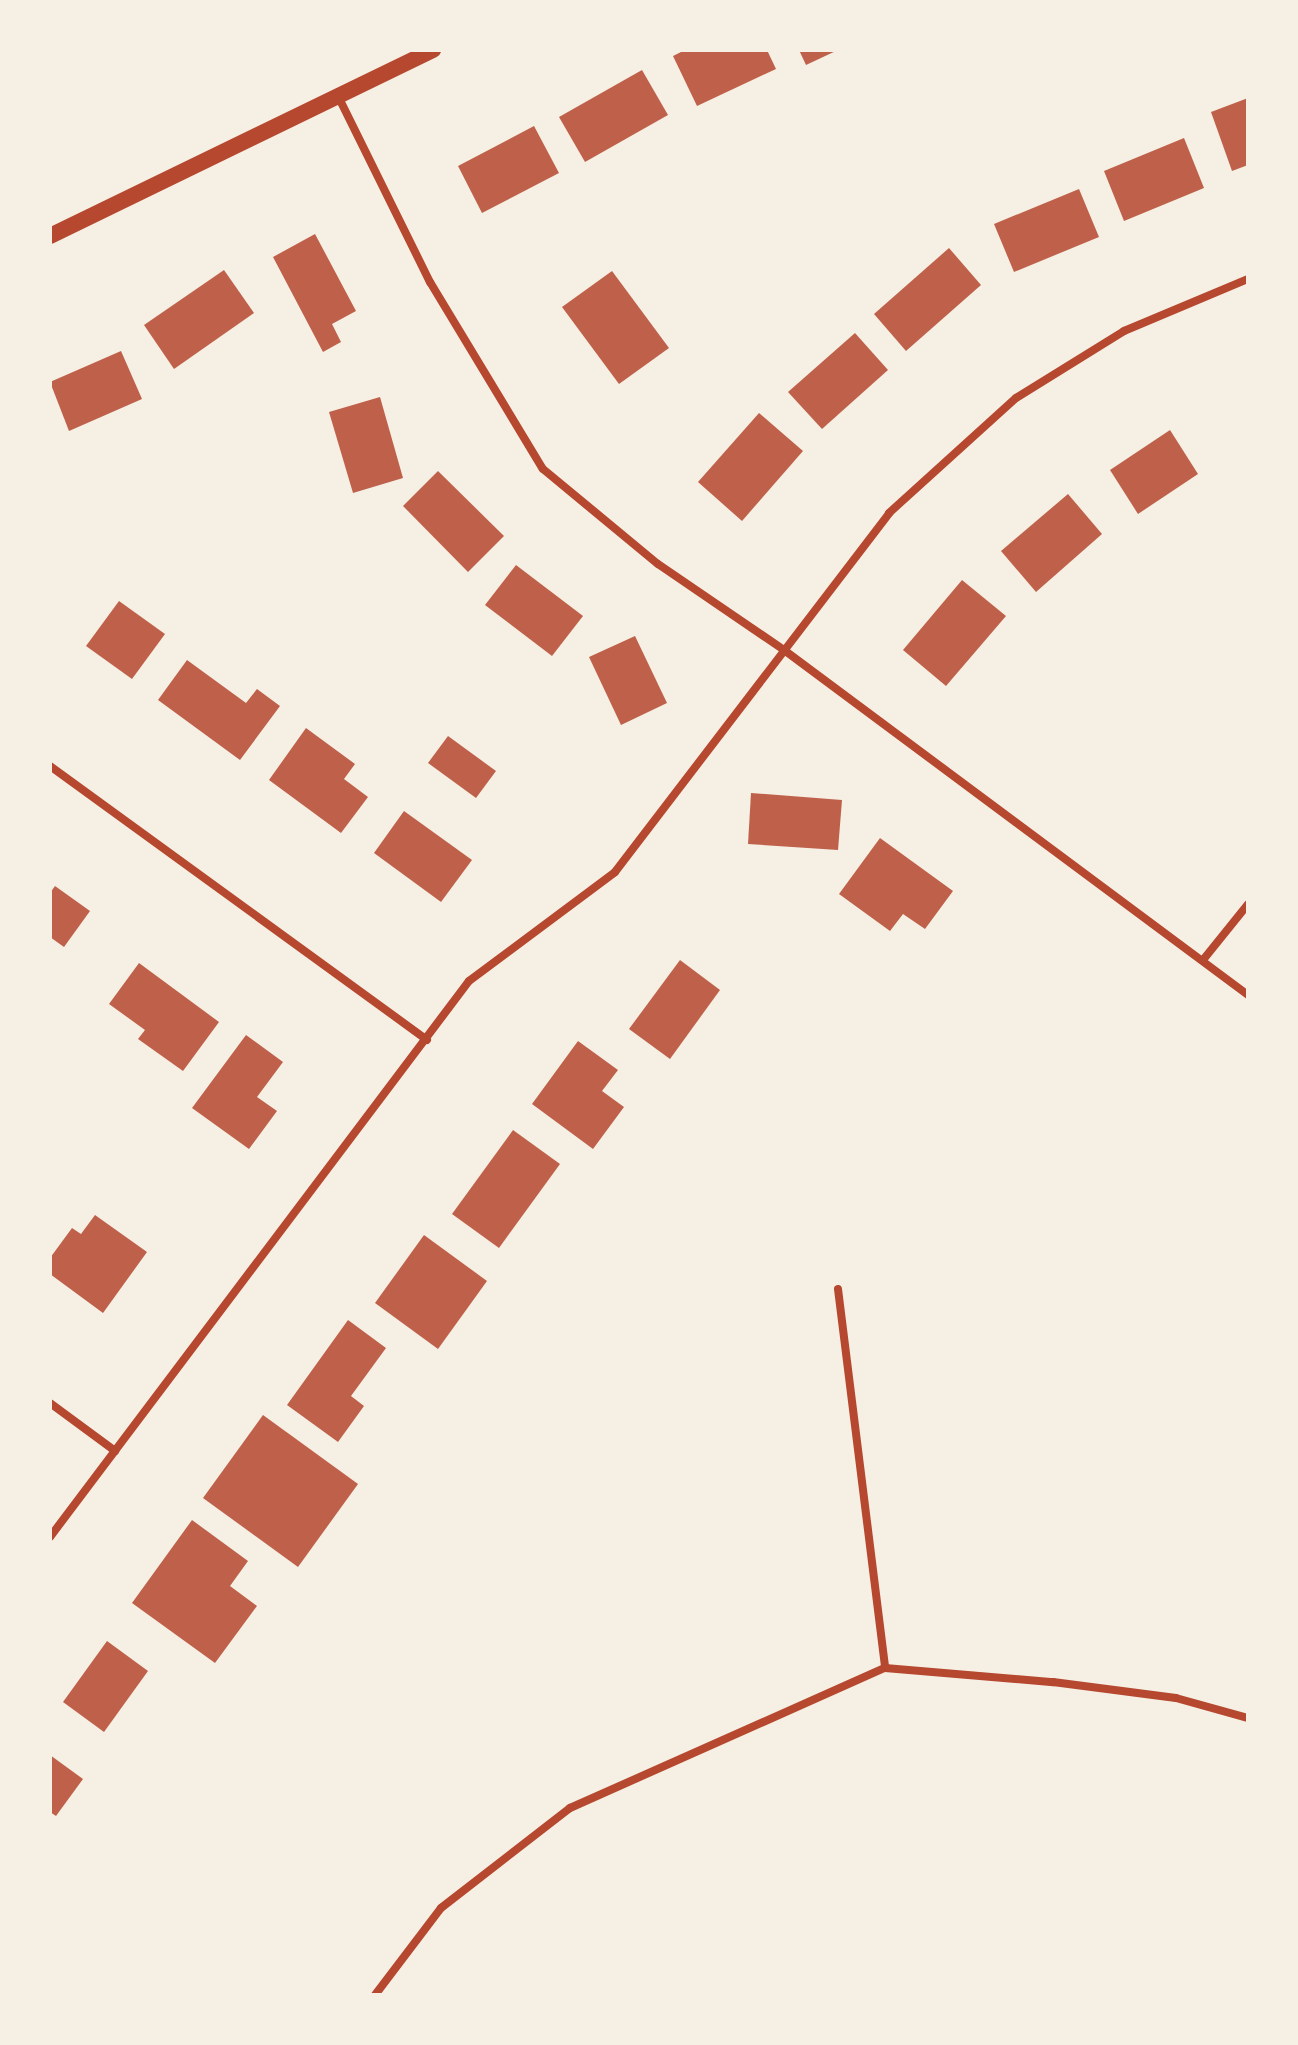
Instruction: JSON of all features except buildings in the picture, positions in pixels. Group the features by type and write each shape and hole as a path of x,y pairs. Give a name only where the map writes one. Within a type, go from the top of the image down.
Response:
{"main road":[{"path":"50,236 433,50"}],"street":[{"path":"338,96 430,282 543,469 658,564 784,650 1248,995"},
{"path":"50,1537 469,981 615,872 889,513 1016,398 1124,331 1248,279"},
{"path":"50,766 427,1040"},
{"path":"1203,960 1248,904"},
{"path":"838,1289 885,1668"},
{"path":"50,1403 115,1451"},
{"path":"375,1995 441,1908 570,1808 885,1668 1053,1682 1176,1698 1248,1718"}]}
